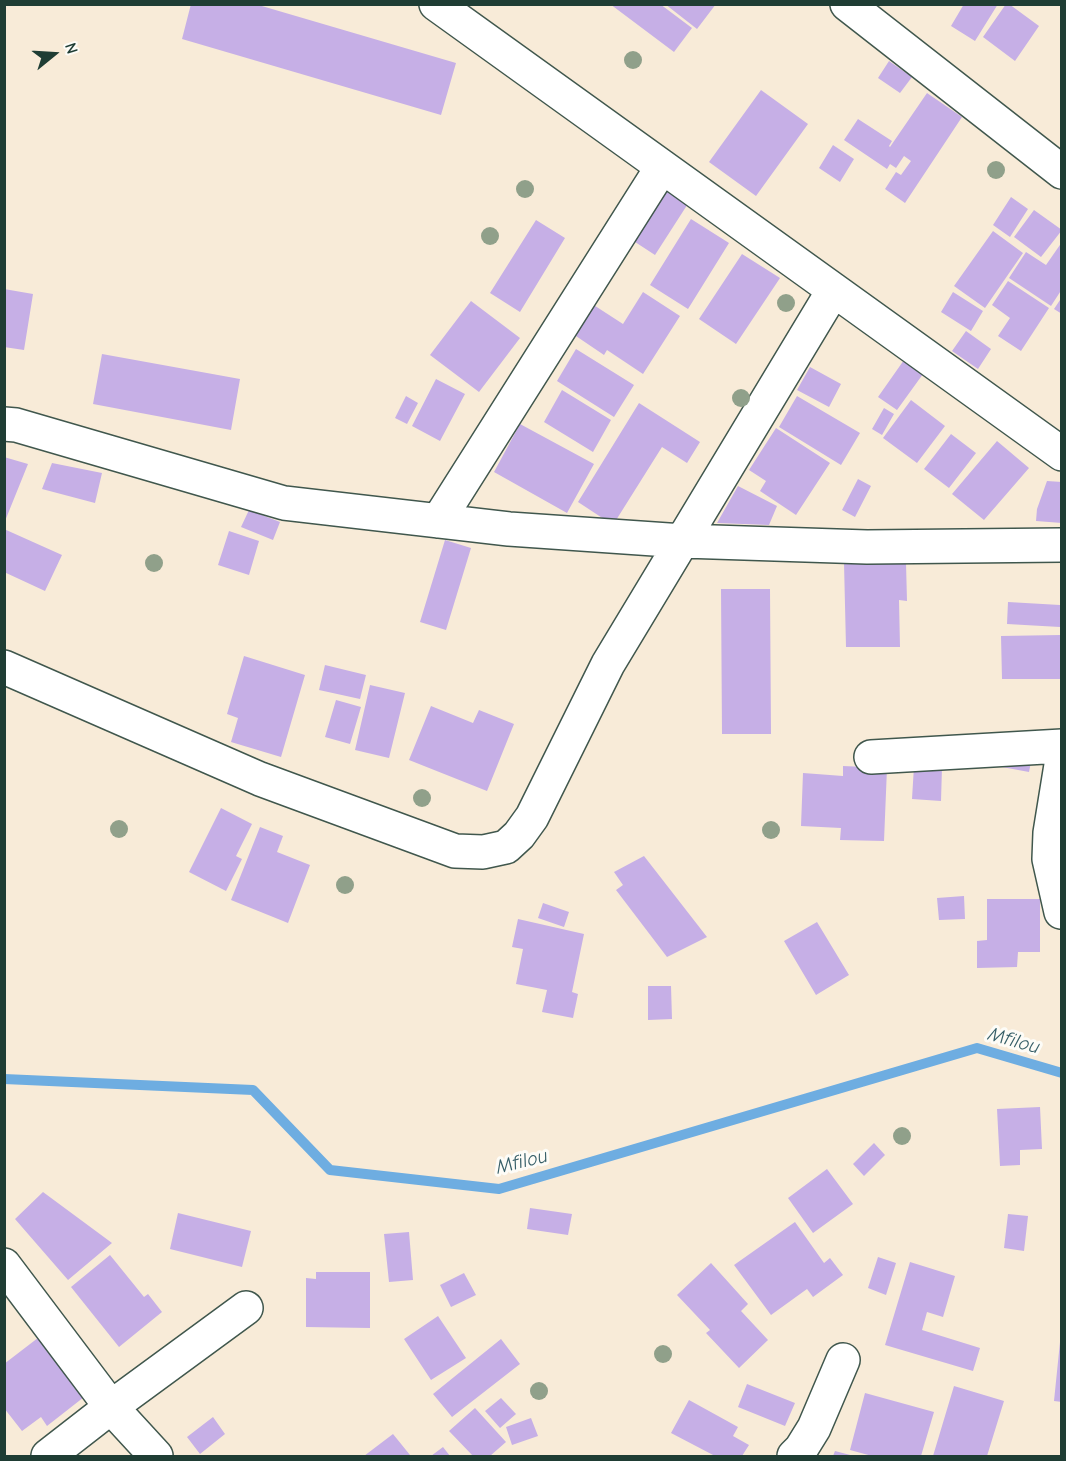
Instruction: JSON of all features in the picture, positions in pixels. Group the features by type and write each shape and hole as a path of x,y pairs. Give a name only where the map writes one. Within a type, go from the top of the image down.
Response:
{"street":[{"path":"436,4 1062,454"},
{"path":"847,4 1062,172"},
{"path":"438,521 662,167"},
{"path":"4,667 260,778 455,851 483,852 506,847 519,835 532,817 608,664 833,291"},
{"path":"4,424 16,425 284,503 438,521 509,529 683,541 867,547 1062,545"},
{"path":"871,757 1062,746"},
{"path":"1061,912 1049,859 1050,833 1062,759"},
{"path":"4,1265 111,1407 156,1456"},
{"path":"48,1456 246,1308"},
{"path":"794,1456 814,1428 843,1360"}],"building":[{"path":"191,4 255,4 456,63 441,115 182,39"},
{"path":"610,4 660,4 692,28 674,52"},
{"path":"665,4 716,4 697,29"},
{"path":"964,4 998,4 975,41 951,26"},
{"path":"1006,4 1039,26 1015,61 983,37"},
{"path":"889,61 912,77 900,93 878,78"},
{"path":"761,90 808,124 756,196 709,162"},
{"path":"927,93 962,117 905,203 885,189 896,172 901,175 911,161 904,156 896,168 890,164 887,169 844,140 858,119 892,141 890,147"},
{"path":"833,145 854,159 840,182 819,168"},
{"path":"667,184 691,199 655,255 632,240"},
{"path":"1011,197 1028,209 1010,237 993,225"},
{"path":"1034,210 1062,230 1041,257 1014,237"},
{"path":"691,219 729,243 688,309 650,285"},
{"path":"536,220 565,238 520,312 490,293"},
{"path":"993,231 1023,253 985,308 954,286"},
{"path":"1062,242 1062,289 1051,306 1009,278 1026,252 1046,265"},
{"path":"742,254 780,278 736,344 699,319"},
{"path":"1008,281 1049,308 1021,351 998,336 1010,318 992,305"},
{"path":"4,289 33,294 24,350 4,347"},
{"path":"643,292 680,316 643,374 607,350 604,355 570,332 589,302 623,324"},
{"path":"953,292 983,311 971,331 941,312"},
{"path":"1062,297 1062,314 1054,309"},
{"path":"471,301 520,338 479,392 430,355"},
{"path":"966,331 991,349 978,369 952,351"},
{"path":"576,349 634,385 614,417 557,381"},
{"path":"102,354 240,379 231,430 93,404"},
{"path":"904,360 923,374 897,410 878,397"},
{"path":"810,367 841,384 829,407 797,390"},
{"path":"436,379 465,394 440,441 412,426"},
{"path":"562,390 611,420 593,452 544,422"},
{"path":"406,396 418,403 407,424 395,418"},
{"path":"797,396 860,433 841,465 779,427"},
{"path":"911,400 945,426 917,463 883,438"},
{"path":"639,403 700,442 687,463 662,447 613,525 578,502"},
{"path":"884,408 894,414 882,435 872,429"},
{"path":"520,424 594,464 567,513 494,472"},
{"path":"776,428 830,463 796,515 760,491 766,481 749,470"},
{"path":"951,434 976,453 949,488 924,469"},
{"path":"997,441 1029,468 984,520 952,494"},
{"path":"4,457 28,464 5,521 4,521"},
{"path":"52,463 102,473 95,503 42,489"},
{"path":"858,479 871,486 855,517 842,510"},
{"path":"1047,481 1062,482 1062,523 1036,521 1037,509"},
{"path":"738,486 777,506 769,525 717,523"},
{"path":"249,510 280,522 273,540 241,527"},
{"path":"4,529 62,555 45,591 4,572"},
{"path":"229,531 259,541 249,575 218,565"},
{"path":"445,540 471,548 446,630 420,622"},
{"path":"844,563 906,563 907,601 899,600 900,647 846,647"},
{"path":"721,589 770,589 771,734 722,734"},
{"path":"1008,602 1060,605 1060,627 1007,624"},
{"path":"1060,635 1060,679 1002,679 1001,636"},
{"path":"244,656 305,675 281,757 231,742 238,718 227,714"},
{"path":"325,665 366,675 360,699 319,690"},
{"path":"370,685 405,693 389,758 355,750"},
{"path":"336,700 361,707 350,744 325,737"},
{"path":"431,706 473,723 479,710 514,724 487,791 409,760"},
{"path":"1005,752 1032,757 1029,772 1002,767"},
{"path":"843,766 887,768 884,841 840,840 841,828 801,826 803,773 843,776"},
{"path":"914,766 942,767 941,801 912,799"},
{"path":"221,808 252,824 236,856 242,859 226,891 189,872"},
{"path":"260,827 283,836 277,852 310,865 288,923 231,900"},
{"path":"644,856 707,937 667,957 616,890 623,885 614,872"},
{"path":"964,896 965,919 939,920 937,898"},
{"path":"987,899 1040,899 1040,952 1018,952 1017,967 977,968 977,941 987,940"},
{"path":"543,903 569,912 564,927 538,918"},
{"path":"518,919 584,934 572,992 578,994 573,1018 542,1012 547,990 516,984 523,949 512,947"},
{"path":"817,922 849,975 816,995 784,941"},
{"path":"648,986 671,986 672,1019 648,1020"},
{"path":"1040,1107 1042,1149 1020,1150 1020,1165 1000,1166 997,1109"},
{"path":"874,1143 885,1155 864,1176 853,1164"},
{"path":"827,1169 853,1204 813,1233 788,1198"},
{"path":"43,1192 112,1243 68,1280 15,1219"},
{"path":"530,1208 572,1214 568,1235 527,1229"},
{"path":"178,1213 251,1231 242,1267 170,1249"},
{"path":"1008,1214 1028,1216 1024,1251 1004,1248"},
{"path":"795,1222 824,1263 830,1258 843,1275 813,1297 807,1289 771,1315 734,1265"},
{"path":"409,1232 413,1280 389,1282 384,1234"},
{"path":"110,1255 144,1297 148,1294 162,1312 119,1347 71,1287"},
{"path":"878,1257 896,1263 886,1295 868,1288"},
{"path":"910,1262 955,1276 943,1317 927,1312 922,1330 980,1348 973,1371 885,1345"},
{"path":"711,1263 748,1304 741,1311 768,1340 739,1368 706,1333 710,1330 677,1295"},
{"path":"316,1272 370,1272 370,1328 306,1327 306,1278 316,1279"},
{"path":"464,1273 476,1295 451,1307 440,1285"},
{"path":"438,1316 466,1358 431,1380 404,1339"},
{"path":"47,1331 93,1390 47,1426 41,1417 22,1431 4,1408 4,1364"},
{"path":"501,1339 520,1364 452,1417 433,1394"},
{"path":"1060,1342 1062,1342 1062,1402 1054,1401"},
{"path":"747,1384 795,1403 785,1426 738,1407"},
{"path":"954,1386 1004,1401 987,1456 933,1456"},
{"path":"865,1393 934,1412 921,1456 872,1456 850,1450"},
{"path":"501,1398 516,1414 500,1428 485,1411"},
{"path":"689,1400 738,1427 733,1436 749,1445 742,1456 715,1456 671,1433"},
{"path":"475,1408 506,1442 490,1456 473,1456 449,1431"},
{"path":"213,1417 225,1434 200,1454 187,1437"},
{"path":"531,1418 538,1436 512,1445 506,1427"},
{"path":"393,1434 410,1455 364,1456"},
{"path":"443,1447 450,1456 431,1456"},
{"path":"835,1451 854,1456 833,1456"}],"waterway":[{"name":"Mfilou","path":"4,1079 253,1090 330,1170 499,1189 977,1048 1062,1073"}]}
